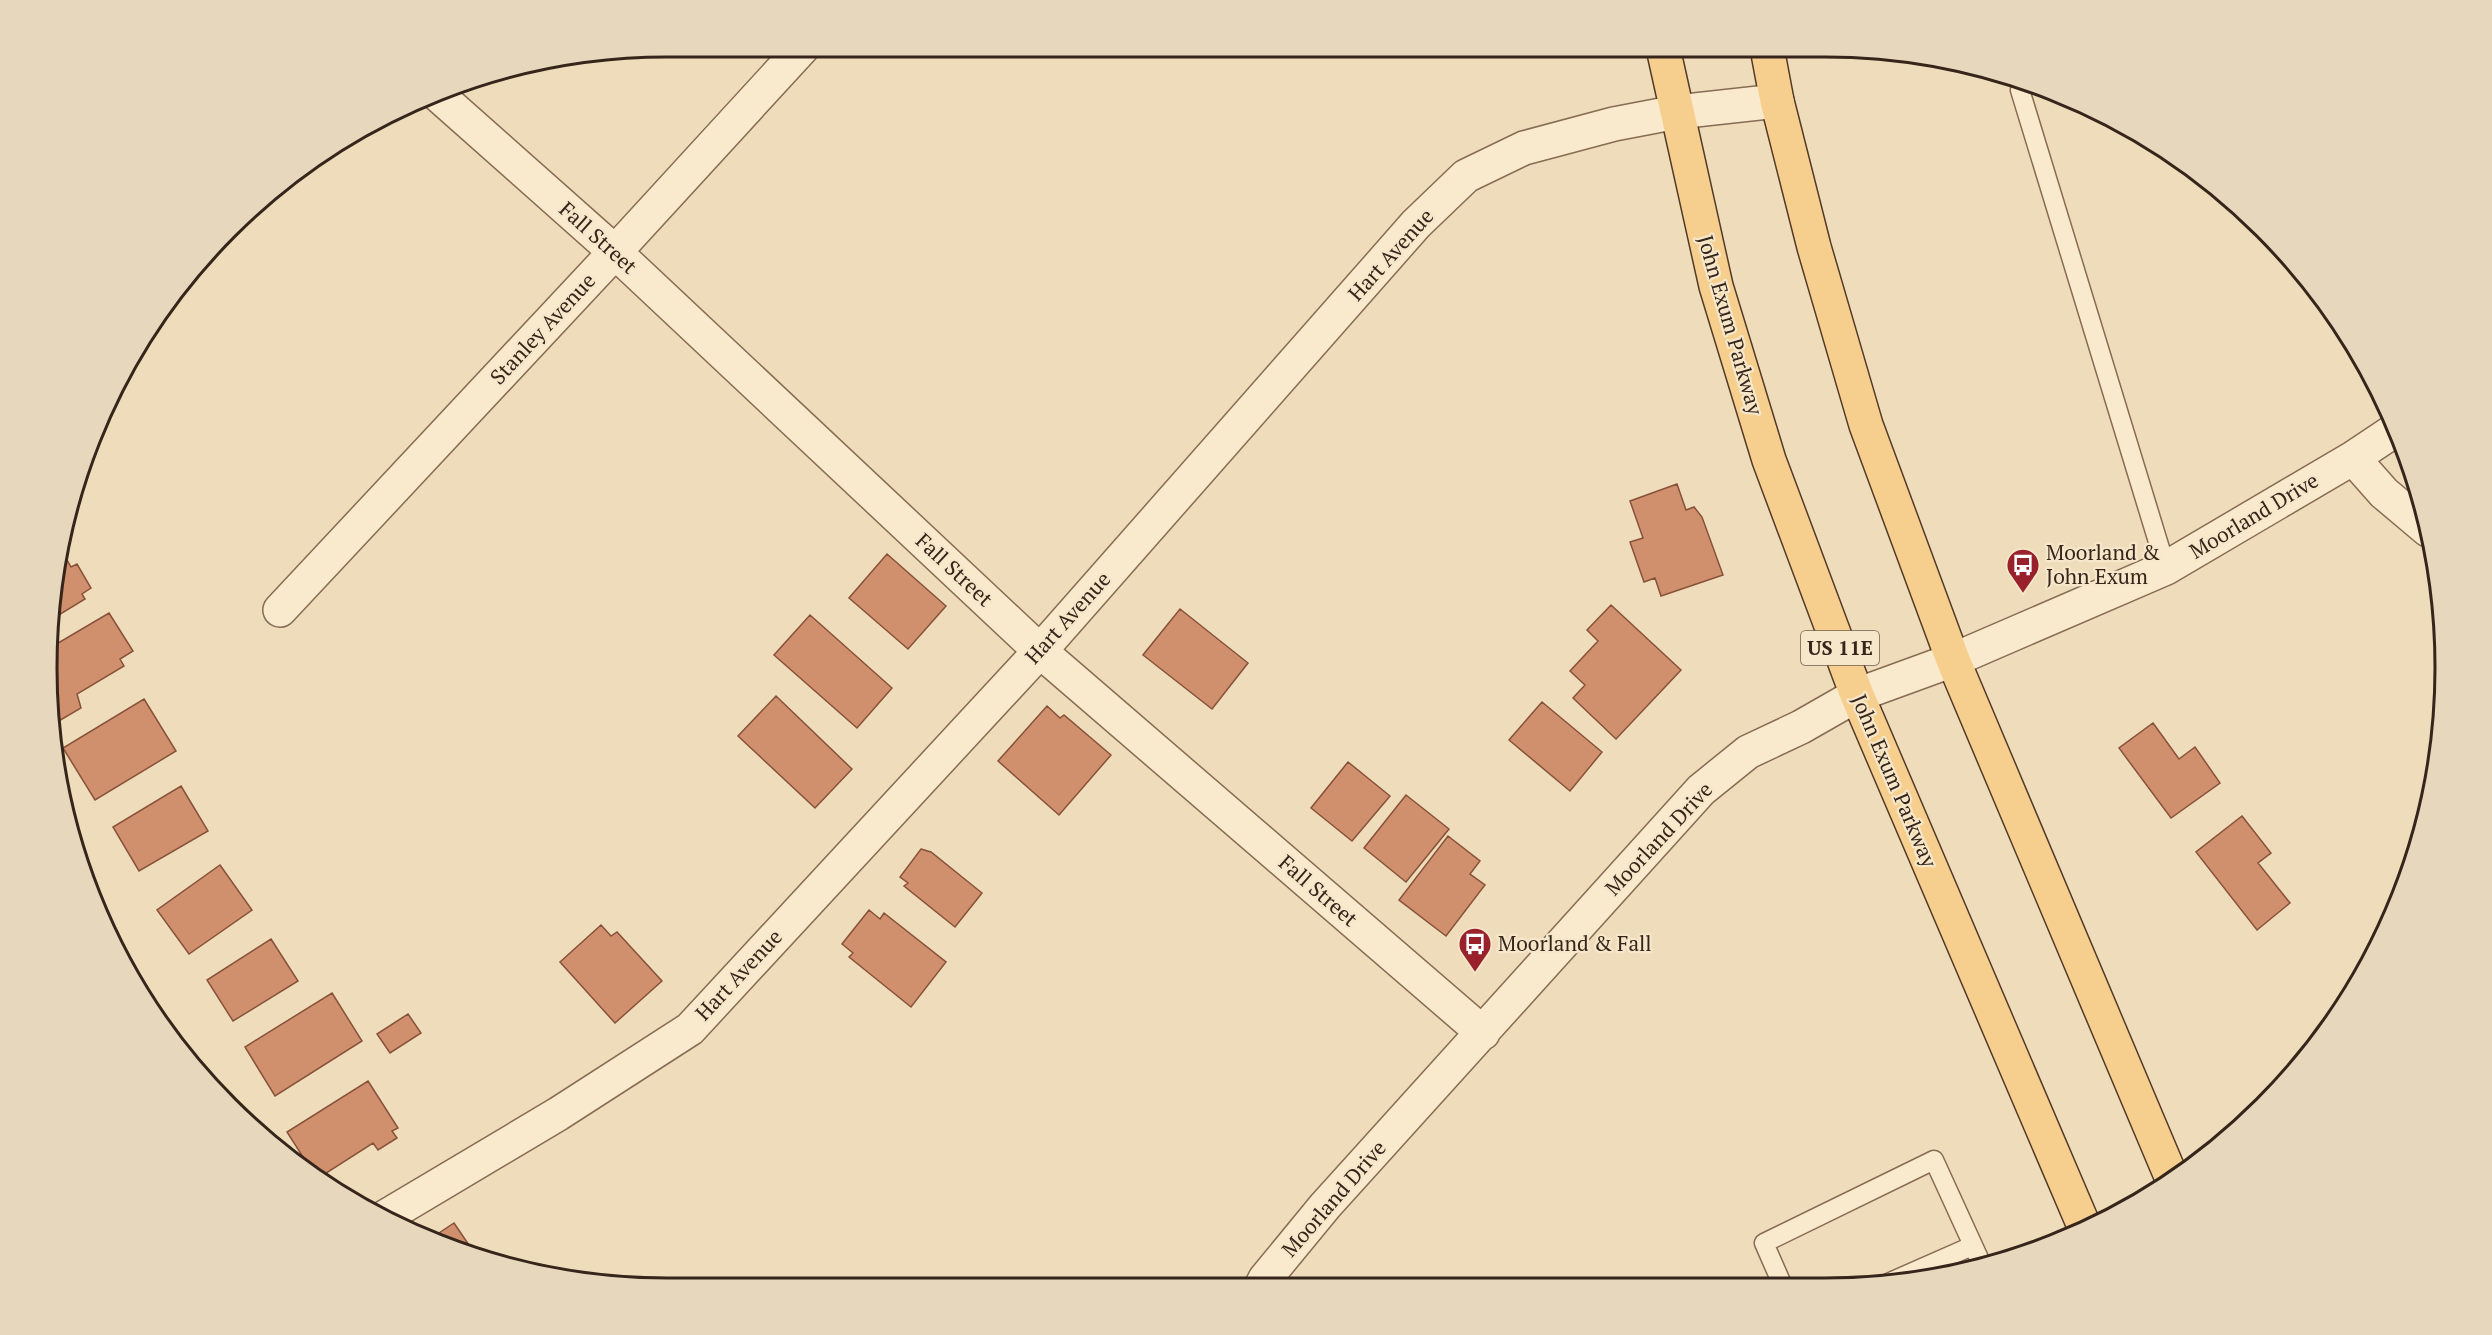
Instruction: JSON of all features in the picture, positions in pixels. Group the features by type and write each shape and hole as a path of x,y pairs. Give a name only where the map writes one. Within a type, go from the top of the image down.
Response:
{"main road":[{"name":"John Exum Parkway","path":"1665,57 1716,286 1769,460 1857,695 2082,1221"},
{"path":"1769,57 1777,101 1814,247 1866,425 1953,660 2169,1171"}],"street":[{"name":"Stanley Avenue","path":"280,610 794,57"},
{"name":"Fall Street","path":"443,100 615,252 1040,651 1482,1033"},
{"name":"Hart Avenue","path":"392,1213 558,1114 690,1029 1040,651 1408,233 1466,176 1524,148 1614,124 1677,112 1777,101"},
{"name":"Moorland Drive","path":"1266,1278 1325,1206 1701,790 1748,752 1801,728 1857,695 1953,660 2166,568 2353,458 2389,434"},
{"path":"2353,458 2384,493 2417,520"}],"lane":[{"path":"2020,90 2166,568"},
{"path":"1779,1278 1764,1243 1934,1160 1978,1258"},
{"path":"1915,1271 1972,1246"}],"building":[{"path":"1677,484 1686,510 1694,507 1702,517 1723,575 1661,596 1655,578 1644,582 1630,542 1643,538 1630,501"},
{"path":"887,554 946,606 908,649 849,598"},
{"path":"67,560 71,567 77,564 91,588 82,594 85,599 59,615"},
{"path":"1611,605 1681,670 1616,739 1573,698 1585,685 1570,671 1598,641 1587,630"},
{"path":"1180,609 1248,663 1212,709 1143,655"},
{"path":"109,613 133,651 120,659 124,666 77,694 81,708 59,721 57,668 58,643"},
{"path":"810,615 892,688 857,728 774,655"},
{"path":"776,696 852,769 815,808 738,736"},
{"path":"144,699 176,751 95,800 63,748"},
{"path":"1542,702 1602,752 1570,791 1509,740"},
{"path":"1047,706 1060,718 1064,715 1111,755 1059,815 998,761"},
{"path":"2153,723 2179,759 2195,747 2220,783 2171,818 2119,748"},
{"path":"1348,762 1390,796 1352,841 1311,808"},
{"path":"181,786 208,831 139,871 113,827"},
{"path":"1406,795 1449,829 1406,882 1364,848"},
{"path":"2242,816 2271,853 2258,863 2290,903 2257,930 2196,852"},
{"path":"1448,836 1480,861 1470,874 1485,885 1446,936 1399,900"},
{"path":"921,849 931,852 982,893 955,927 904,886 908,883 900,877"},
{"path":"220,865 252,910 189,954 157,910"},
{"path":"869,910 880,919 884,913 946,962 911,1007 849,957 853,953 842,944"},
{"path":"601,925 611,936 617,932 662,981 615,1023 560,962"},
{"path":"271,939 298,981 233,1021 207,980"},
{"path":"332,993 362,1041 275,1096 245,1047"},
{"path":"408,1014 421,1033 390,1053 377,1034"},
{"path":"368,1081 398,1128 392,1131 397,1138 378,1150 373,1143 326,1173 303,1157 287,1132"},
{"path":"454,1223 469,1245 438,1234"}],"place":[{"name":"Moorland & John Exum","path":"2023,594"},
{"name":"Moorland & Fall","path":"1475,973"}]}
